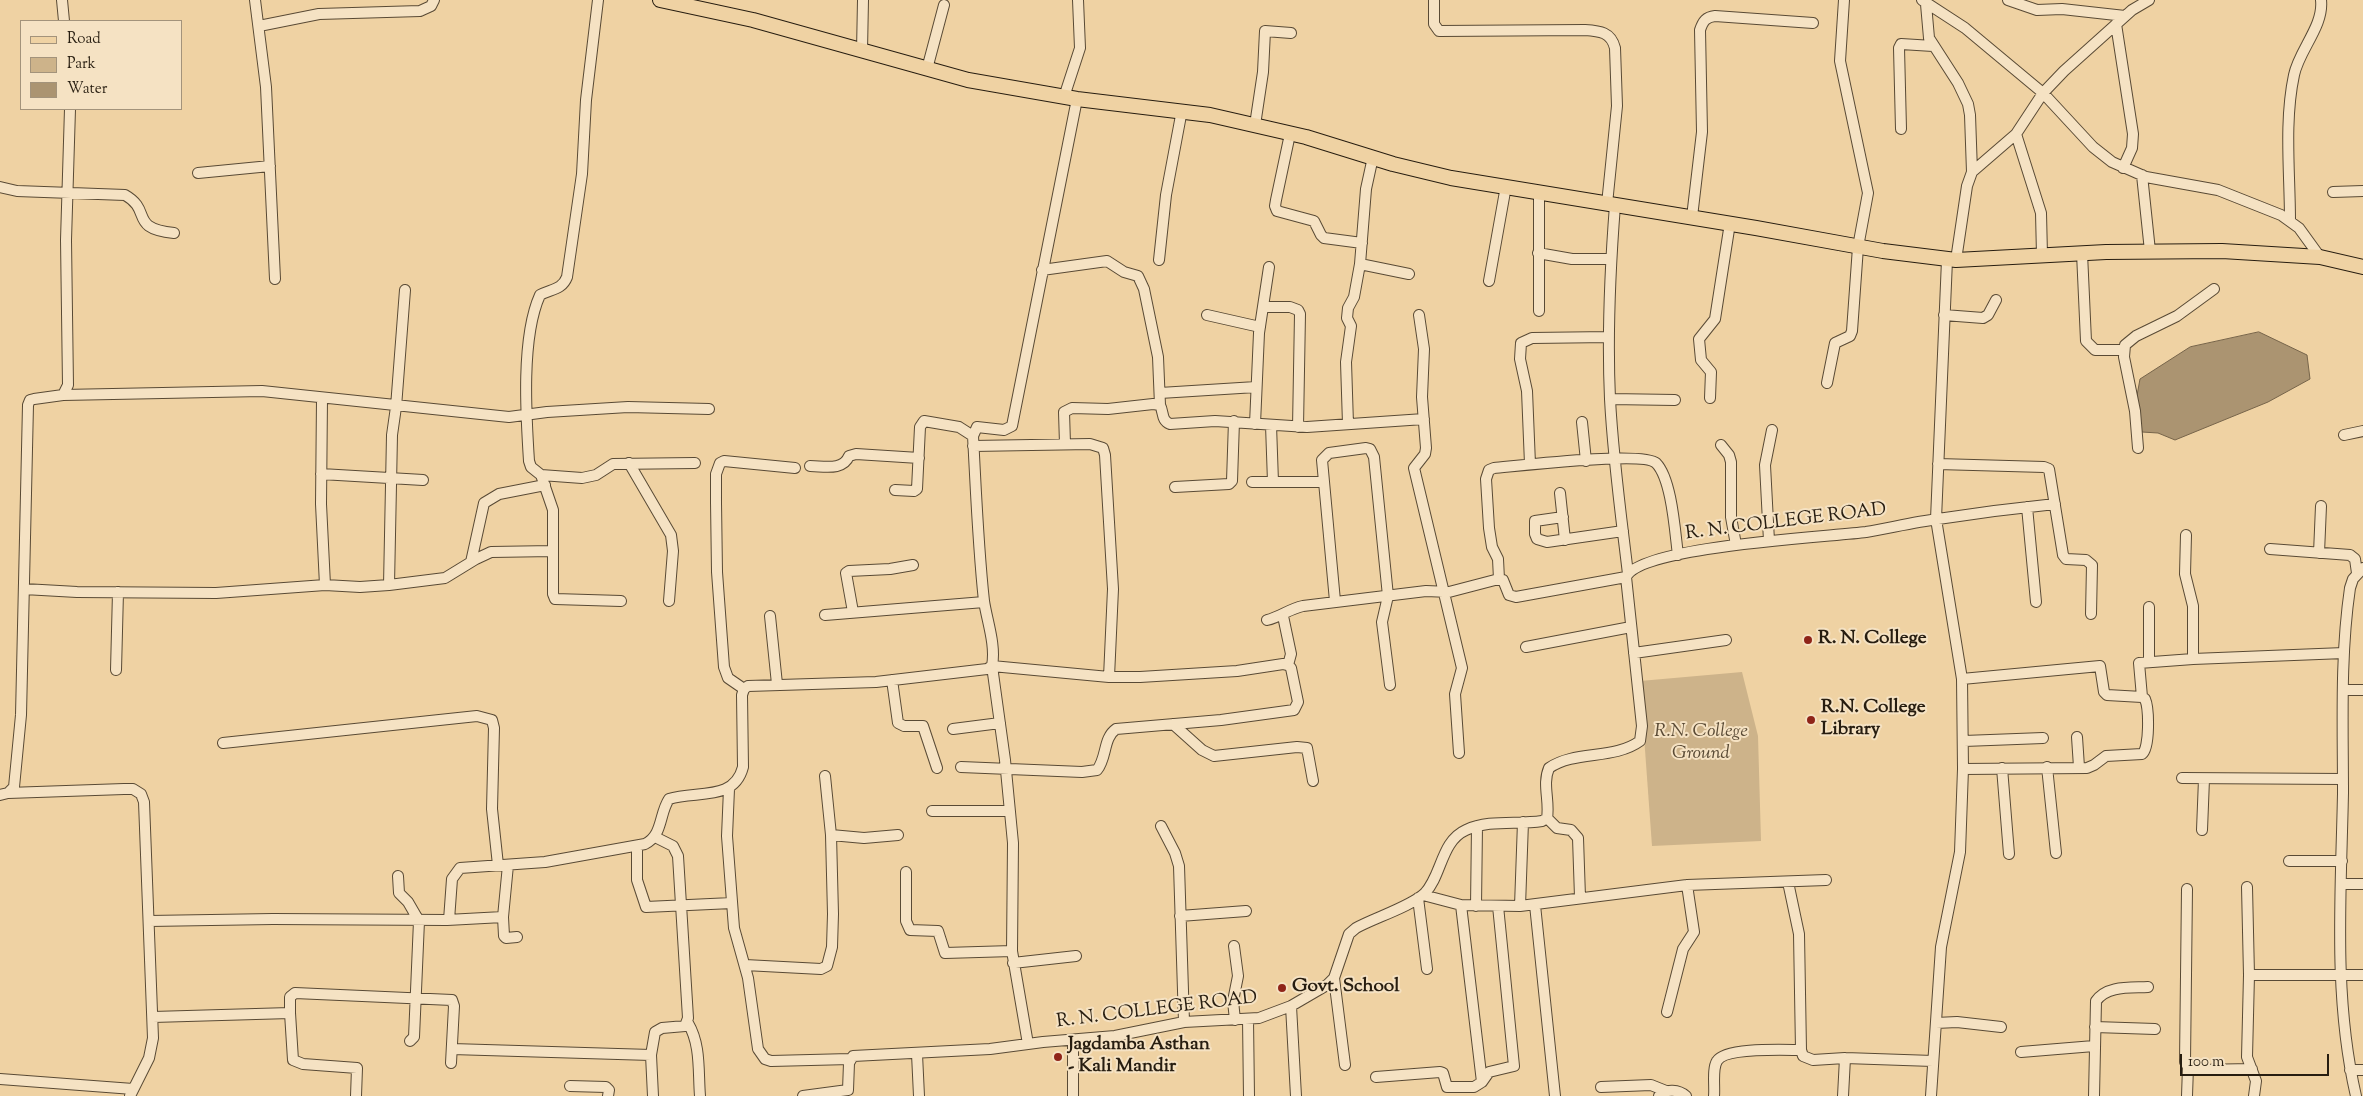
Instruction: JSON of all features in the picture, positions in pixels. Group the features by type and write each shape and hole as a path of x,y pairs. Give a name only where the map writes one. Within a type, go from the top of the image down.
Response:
{"main road":[{"path":"660,0 693,3 968,80 1070,98 1182,110 1255,125 1393,164 1451,178 1730,223 1858,247 1951,260 2150,251 2241,252 2320,257 2363,267"}],"street":[{"path":"62,0 64,20"},
{"path":"255,0 266,87 275,279"},
{"path":"259,26 319,14 420,10 431,6 434,0"},
{"path":"598,0 586,100 582,174 567,277 565,284 540,296 537,302 528,357 526,416 529,461 531,467 543,480 553,510 553,594 555,599 621,601"},
{"path":"862,50 863,0"},
{"path":"1028,1044 1012,952 1013,843 1006,768 992,666 993,654 984,602 975,503 973,441 977,428 1004,430 1012,426 1042,270 1080,48 1078,0"},
{"path":"1434,0 1434,24 1438,31 1585,30 1603,32 1613,40 1615,48 1617,106 1611,204 1610,399 1642,726 1640,741 1626,748 1568,760 1549,768 1546,775 1547,818 1557,828 1571,830 1578,838 1580,897"},
{"path":"1827,382 1834,343 1850,336 1852,331 1858,247 1867,205 1868,183 1840,61 1844,0"},
{"path":"2008,0 2031,9 2050,5 2125,16"},
{"path":"1972,172 2016,134 2043,93 2064,71 2125,16 2149,0"},
{"path":"2290,221 2289,103 2296,66 2320,14 2321,0"},
{"path":"1924,1 1966,28 2043,93 2093,147 2123,168 2142,175 2218,190 2281,215 2299,228 2320,257"},
{"path":"1924,1 1928,29 1933,46 1958,83 1968,104 1972,172 1967,186 1951,260 1944,315 1936,519 1962,679 1964,740 1960,852 1941,948 1932,1096"},
{"path":"927,68 944,5"},
{"path":"1692,217 1702,132 1700,30 1702,22 1706,18 1715,16 1813,23"},
{"path":"2116,24 2133,134 2132,148 2123,168"},
{"path":"1255,125 1263,72 1264,31 1290,33"},
{"path":"1901,129 1898,48 1901,44 1906,43 1933,46"},
{"path":"64,395 68,385 67,193 70,110"},
{"path":"1159,260 1166,195 1182,110"},
{"path":"1290,134 1276,200 1277,211 1314,221 1321,236 1324,238 1362,243"},
{"path":"2016,134 2041,214 2042,255"},
{"path":"1348,424 1346,362 1351,326 1347,318 1348,308 1354,297 1360,264 1366,190 1373,157"},
{"path":"198,174 270,166"},
{"path":"2142,175 2150,251"},
{"path":"1489,281 1506,186"},
{"path":"0,187 17,191 103,192 125,195 136,202 152,230 174,233"},
{"path":"2333,192 2363,191"},
{"path":"1539,192 1539,311"},
{"path":"1710,398 1711,372 1700,360 1700,340 1715,319 1730,223"},
{"path":"1538,253 1572,259 1611,259"},
{"path":"2082,254 2086,342 2095,350 2124,350"},
{"path":"1042,270 1107,261 1124,272 1138,276 1144,289 1158,357 1162,417 1165,422 1170,424 1201,421 1234,421 1271,426 1298,427 1424,419"},
{"path":"1360,264 1409,274"},
{"path":"1255,424 1260,327 1269,267"},
{"path":"2138,448 2135,411 2124,350 2125,345 2130,340 2177,316 2214,289"},
{"path":"389,585 392,435 405,290"},
{"path":"1944,315 1983,318 1988,315 1996,300"},
{"path":"1262,307 1290,307 1298,310 1300,314 1298,427"},
{"path":"1207,315 1260,327"},
{"path":"1419,315 1424,349 1422,376 1425,454 1416,463 1414,474 1427,518 1442,592 1462,668 1456,694 1459,753"},
{"path":"1530,464 1527,391 1520,359 1521,343 1532,338 1609,337"},
{"path":"1160,393 1256,386"},
{"path":"4,794 14,787 16,778 21,715 28,406 30,400 64,395 262,392 509,417 547,412 628,407 709,409"},
{"path":"322,399 321,474 325,585"},
{"path":"1610,399 1675,400"},
{"path":"1065,444 1063,417 1064,412 1068,409 1108,409 1147,404 1160,405"},
{"path":"895,490 914,491 917,489 920,427 924,421 959,427 973,441 1098,445 1103,448 1105,455 1112,588 1109,677"},
{"path":"1175,487 1229,484 1232,481 1234,421"},
{"path":"1582,422 1586,461"},
{"path":"1271,426 1273,482"},
{"path":"1769,541 1765,464 1772,430"},
{"path":"2344,435 2363,431"},
{"path":"1721,445 1729,455 1731,462 1731,517 1736,545"},
{"path":"1335,601 1322,465 1325,455 1349,449 1366,448 1372,452 1388,596 1382,622 1390,685"},
{"path":"810,466 840,466 846,463 849,456 856,454 919,458"},
{"path":"1267,620 1283,616 1294,608 1335,601 1426,591 1442,592 1499,579 1498,559 1492,547 1489,528 1487,474 1494,468 1615,458 1645,459 1655,463 1666,484 1672,504 1678,555"},
{"path":"744,689 728,678 724,667 717,572 716,502 718,467 724,461 728,461 795,468"},
{"path":"629,463 671,535 673,551 670,601"},
{"path":"471,562 484,503 499,494 543,480 589,477 613,464 695,463"},
{"path":"1938,464 2044,467 2049,469 2052,474 2063,555 2066,559 2086,560 2092,566 2090,614"},
{"path":"321,474 424,480"},
{"path":"1252,482 1324,482"},
{"path":"1560,493 1565,540"},
{"name":"R. N. COLLEGE ROAD","path":"1499,579 1505,582 1509,595 1516,596 1627,575 1640,566 1678,555 1736,545 1866,532 1936,519 2055,504"},
{"path":"2319,553 2321,506"},
{"path":"2026,507 2036,602"},
{"path":"1563,517 1535,521 1535,534 1541,542 1623,531"},
{"path":"2186,535 2185,574 2193,606 2193,658"},
{"path":"2270,548 2353,556 2360,571 2353,579 2349,596 2344,653 2341,976 2343,1020 2350,1070 2356,1096"},
{"path":"24,589 77,592 216,593 325,585 360,587 389,585 444,578 491,552 553,551"},
{"path":"853,612 846,573 849,571 890,569 913,565"},
{"path":"116,670 118,592"},
{"path":"826,615 984,602"},
{"path":"2149,607 2149,662"},
{"path":"770,616 777,684"},
{"path":"962,767 1090,772 1097,770 1102,765 1110,733 1116,729 1221,720 1294,710 1298,702 1288,664 1290,654 1283,616"},
{"path":"1526,647 1631,627"},
{"path":"1634,653 1726,640"},
{"path":"1963,769 2091,767 2106,756 2137,755 2145,751 2148,707 2145,699 2142,697 2139,663 2193,658 2344,653"},
{"path":"744,689 756,684 892,680 992,666 1109,677 1198,674 1288,664"},
{"path":"1962,679 2100,666 2104,692 2108,695 2142,697"},
{"path":"892,680 898,723 904,726 923,726 937,768"},
{"path":"449,920 450,886 452,879 460,868 545,862 645,844 655,837 669,799 729,789 740,777 743,767 744,689"},
{"path":"2344,690 2363,690"},
{"path":"223,743 428,720 486,717 492,720 494,728 492,809 503,865 505,937 517,937"},
{"path":"953,729 1000,723"},
{"path":"1173,724 1202,750 1214,756 1297,747 1307,748 1313,781"},
{"path":"2077,737 2079,767"},
{"path":"1964,740 2043,738"},
{"path":"2047,767 2056,853"},
{"path":"2002,768 2009,854"},
{"path":"729,789 727,836 734,928 745,965 816,969 827,966 832,943 831,835 825,776"},
{"path":"2182,778 2343,779"},
{"path":"2202,830 2204,779"},
{"path":"0,1079 131,1093 149,1058 153,1038 144,802 141,794 133,789 124,788 4,794"},
{"path":"932,811 1010,811"},
{"path":"1345,1065 1334,978 1348,934 1366,922 1420,896 1430,887 1448,846 1464,830 1476,826 1542,821 1547,818"},
{"path":"1520,906 1523,822"},
{"path":"1161,826 1178,859 1184,1022"},
{"path":"1476,826 1476,906"},
{"path":"831,835 864,838 898,835"},
{"path":"655,837 672,846 678,852 688,1022 697,1044 700,1096"},
{"path":"637,846 637,880 646,907 732,903"},
{"path":"2290,861 2342,861"},
{"path":"906,872 906,921 910,930 938,931 945,953 1012,952"},
{"path":"398,876 399,893 408,902 419,921 414,1038 410,1041"},
{"path":"1420,896 1461,905 1520,906 1687,885 1826,880"},
{"path":"1788,882 1799,934 1801,1050 1803,1056 1808,1059 1845,1058 1934,1061"},
{"path":"2342,884 2363,884"},
{"path":"1667,1012 1683,949 1694,932 1687,885"},
{"path":"2247,887 2249,975 2247,1057 2256,1080 2254,1096"},
{"path":"2187,889 2185,1055 2188,1067 2187,1096"},
{"path":"1420,896 1427,969"},
{"path":"1535,904 1555,1096"},
{"path":"1461,905 1482,1082"},
{"path":"1376,1077 1440,1072 1443,1073 1448,1087 1463,1092 1482,1082 1489,1072 1510,1068 1515,1062 1498,906"},
{"path":"1180,916 1246,911"},
{"path":"149,922 273,918 419,921 503,917"},
{"path":"1234,946 1238,976 1233,1001 1235,1020"},
{"path":"1014,962 1076,956"},
{"name":"R. N. COLLEGE ROAD","path":"745,965 758,1049 765,1059 800,1061 850,1059 853,1056 990,1049 1141,1032 1184,1022 1248,1019 1267,1016 1291,1006 1320,990 1334,978"},
{"path":"2249,975 2363,975"},
{"path":"2094,1096 2094,1009 2100,995 2109,990 2148,986"},
{"path":"356,1096 357,1068 303,1064 293,1060 290,998 295,993 452,1000 454,1002 451,1063"},
{"path":"1291,1006 1296,1096"},
{"path":"153,1017 290,1013"},
{"path":"1248,1019 1250,1096"},
{"path":"653,1096 651,1055 655,1032 658,1029 685,1026 688,1022"},
{"path":"1936,1023 1957,1022 2001,1027"},
{"path":"2095,1027 2155,1028"},
{"path":"1073,1040 1073,1096"},
{"path":"2021,1052 2094,1046"},
{"path":"452,1048 651,1055"},
{"path":"1714,1096 1716,1065 1722,1056 1733,1052 1801,1050"},
{"path":"917,1054 919,1096"},
{"path":"1843,1096 1845,1058"},
{"path":"804,1096 848,1090 850,1059"},
{"path":"2188,1067 2195,1070 2252,1069"},
{"path":"2350,1070 2363,1070"},
{"path":"1601,1087 1651,1085 1662,1094 1678,1091 1686,1096"},
{"path":"570,1086 606,1087 609,1090 608,1096"}],"green space":[{"name":"R.N. College Ground","path":"1742,672 1758,736 1761,841 1652,846 1640,681"}],"water":[{"path":"2259,332 2307,355 2310,379 2268,402 2175,440 2158,433 2142,432 2136,401 2140,379 2190,347"}],"place":[{"name":"R. N. College","path":"1808,640"},
{"name":"R.N. College Library","path":"1811,720"},
{"name":"Govt. School","path":"1282,988"},
{"name":"Jagdamba Asthan - Kali Mandir","path":"1058,1057"}]}
